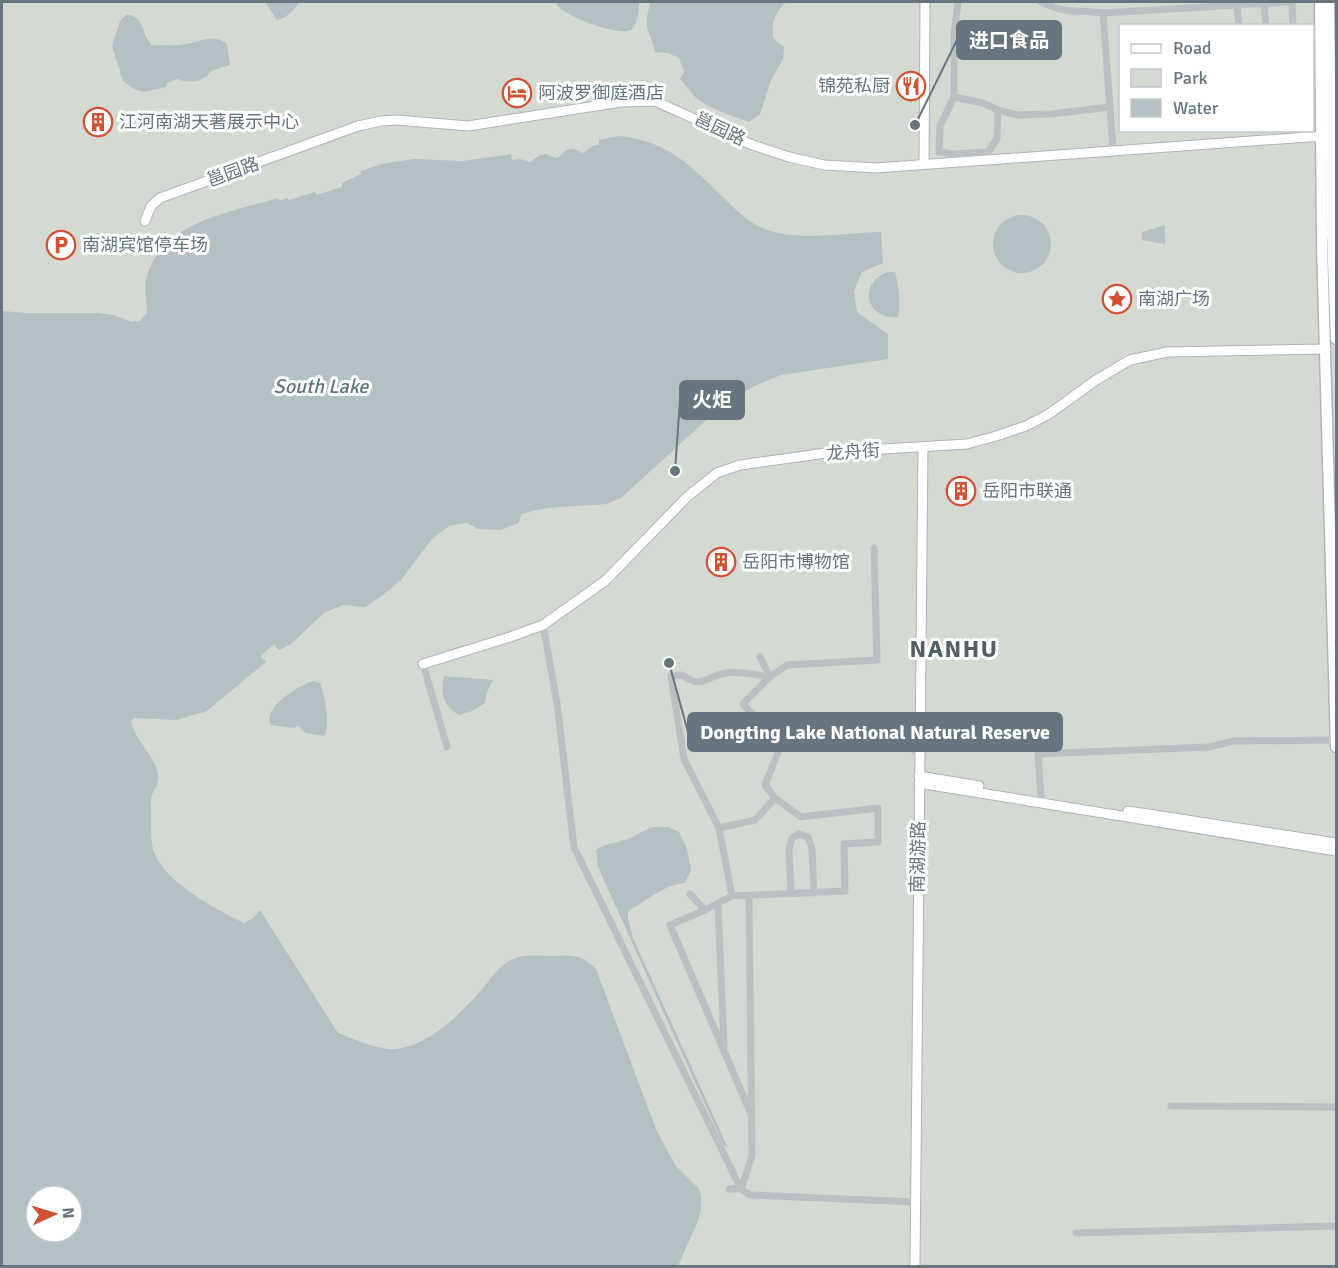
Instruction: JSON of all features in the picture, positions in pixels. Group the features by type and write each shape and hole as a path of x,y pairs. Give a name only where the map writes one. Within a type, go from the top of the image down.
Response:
{"main road":[{"path":"1320,2 1322,136 1330,238 1326,349 1336,747"},
{"path":"1329,2 1334,219 1330,238 1335,257 1336,339"}],"street":[{"path":"924,164 925,2"},
{"path":"958,2 954,37 954,97 940,126 939,152 953,154 987,152 997,139 998,110"},
{"path":"1041,2 1056,10 1103,13 1290,2 1293,24"},
{"path":"1264,3 1266,24"},
{"path":"1237,5 1239,24"},
{"path":"1103,13 1113,149"},
{"path":"954,97 983,103 1017,115 1110,108"},
{"name":"邕园路","path":"145,221 151,206 160,198 358,126 397,120 468,126 621,102 655,100 750,144 789,157 824,165 876,168 1113,149 1322,136"},
{"name":"龙舟街","path":"423,664 510,637 543,624 605,581 687,497 717,473 740,465 833,452 967,444 1026,426 1049,414 1096,380 1130,360 1167,352 1326,349"},
{"name":"南湖游路","path":"915,1266 923,447"},
{"path":"781,746 743,704 770,677 787,665 877,660 874,548"},
{"path":"543,624 557,703 574,847 741,1189 750,1195 915,1202"},
{"path":"760,657 770,677"},
{"path":"423,664 447,747"},
{"path":"732,896 719,828 684,759 671,676 682,675 691,682 703,682 726,673 770,677"},
{"path":"781,746 892,735 920,711"},
{"path":"892,735 920,755"},
{"path":"1041,797 1038,754 1209,747 1233,741 1336,740"},
{"path":"752,1117 670,925 718,905 732,896 845,891 844,844 878,842 878,808 801,817 775,798 765,785 781,746"},
{"path":"919,779 1336,843"},
{"path":"919,779 1336,851"},
{"path":"719,828 755,820 775,798"},
{"path":"791,894 789,849 792,838 799,834 808,837 812,849 814,893"},
{"path":"690,894 705,910"},
{"path":"741,1189 752,1156 749,896"},
{"path":"718,905 724,1051"},
{"path":"1171,1106 1336,1107"},
{"path":"729,1189 741,1189"},
{"path":"1076,1233 1336,1226"}],"green space":[{"path":"2,2 1336,2 1336,1266 2,1266"}],"water":[{"path":"265,2 299,2 290,13 277,20"},
{"path":"555,2 639,2 636,24 632,29 618,31 596,26 575,17 561,9"},
{"path":"651,2 786,2 776,14 773,27 773,38 784,47 783,59 771,80 760,114 749,122 711,107 695,96 680,79 684,72 679,58 668,53 655,52 647,27"},
{"path":"126,15 137,18 152,45 182,45 218,39 227,44 230,65 211,71 204,78 196,81 177,79 167,83 166,87 144,92 134,89 123,81 112,46 120,21"},
{"name":"South Lake","path":"620,136 637,139 665,150 689,165 744,216 767,230 808,236 881,232 883,263 862,272 854,291 857,312 888,334 888,359 781,375 752,387 713,414 621,498 606,504 532,511 522,514 518,523 501,530 478,529 467,523 449,526 431,540 401,580 383,595 365,607 343,605 324,613 291,644 279,650 274,644 261,656 266,662 207,711 176,720 135,718 131,721 136,735 153,760 158,774 158,782 151,799 151,829 153,850 161,865 181,885 244,923 260,910 338,1033 366,1044 388,1049 407,1047 419,1042 451,1021 498,970 517,957 572,956 582,958 596,969 656,1129 675,1165 699,1189 701,1210 698,1221 678,1266 2,1266 2,311 97,313 114,315 131,322 140,321 147,312 145,284 153,260 166,244 199,222 278,198 279,201 287,198 289,200 342,187 342,183 361,174 361,171 382,164 414,159 463,161 511,154 512,160 520,159 530,162 540,155 546,154 555,158 566,150 573,149 583,153 599,145 599,140"},
{"path":"1016,215 1028,215 1043,223 1051,238 1051,250 1043,265 1028,273 1016,273 1001,265 993,250 993,238 1001,223"},
{"path":"1165,225 1165,244 1142,240 1142,232"},
{"path":"888,272 895,272 899,300 898,317 879,313 869,300 872,284 878,277"},
{"path":"444,676 493,680 485,703 472,711 459,715 449,708 444,698 442,688"},
{"path":"314,681 320,683 325,702 327,723 325,736 306,733 298,726 294,728 271,725 272,711 277,704 300,687"},
{"path":"653,827 668,827 679,832 687,849 691,870 685,883 662,890 628,911 628,919 633,938 728,1148 723,1144 598,867 596,850 629,839"}],"place":[{"name":"锦苑私厨","path":"911,86"},
{"name":"阿波罗御庭酒店","path":"517,93"},
{"name":"江河南湖天著展示中心","path":"98,122"},
{"name":"进口食品","path":"915,125"},
{"name":"南湖宾馆停车场","path":"61,245"},
{"name":"南湖广场","path":"1117,299"},
{"name":"火炬","path":"675,471"},
{"name":"岳阳市联通","path":"961,491"},
{"name":"岳阳市博物馆","path":"721,562"},
{"name":"Dongting Lake National Natural Reserve","path":"669,663"}],"district":[{"name":"NANHU","path":"954,649"}]}
